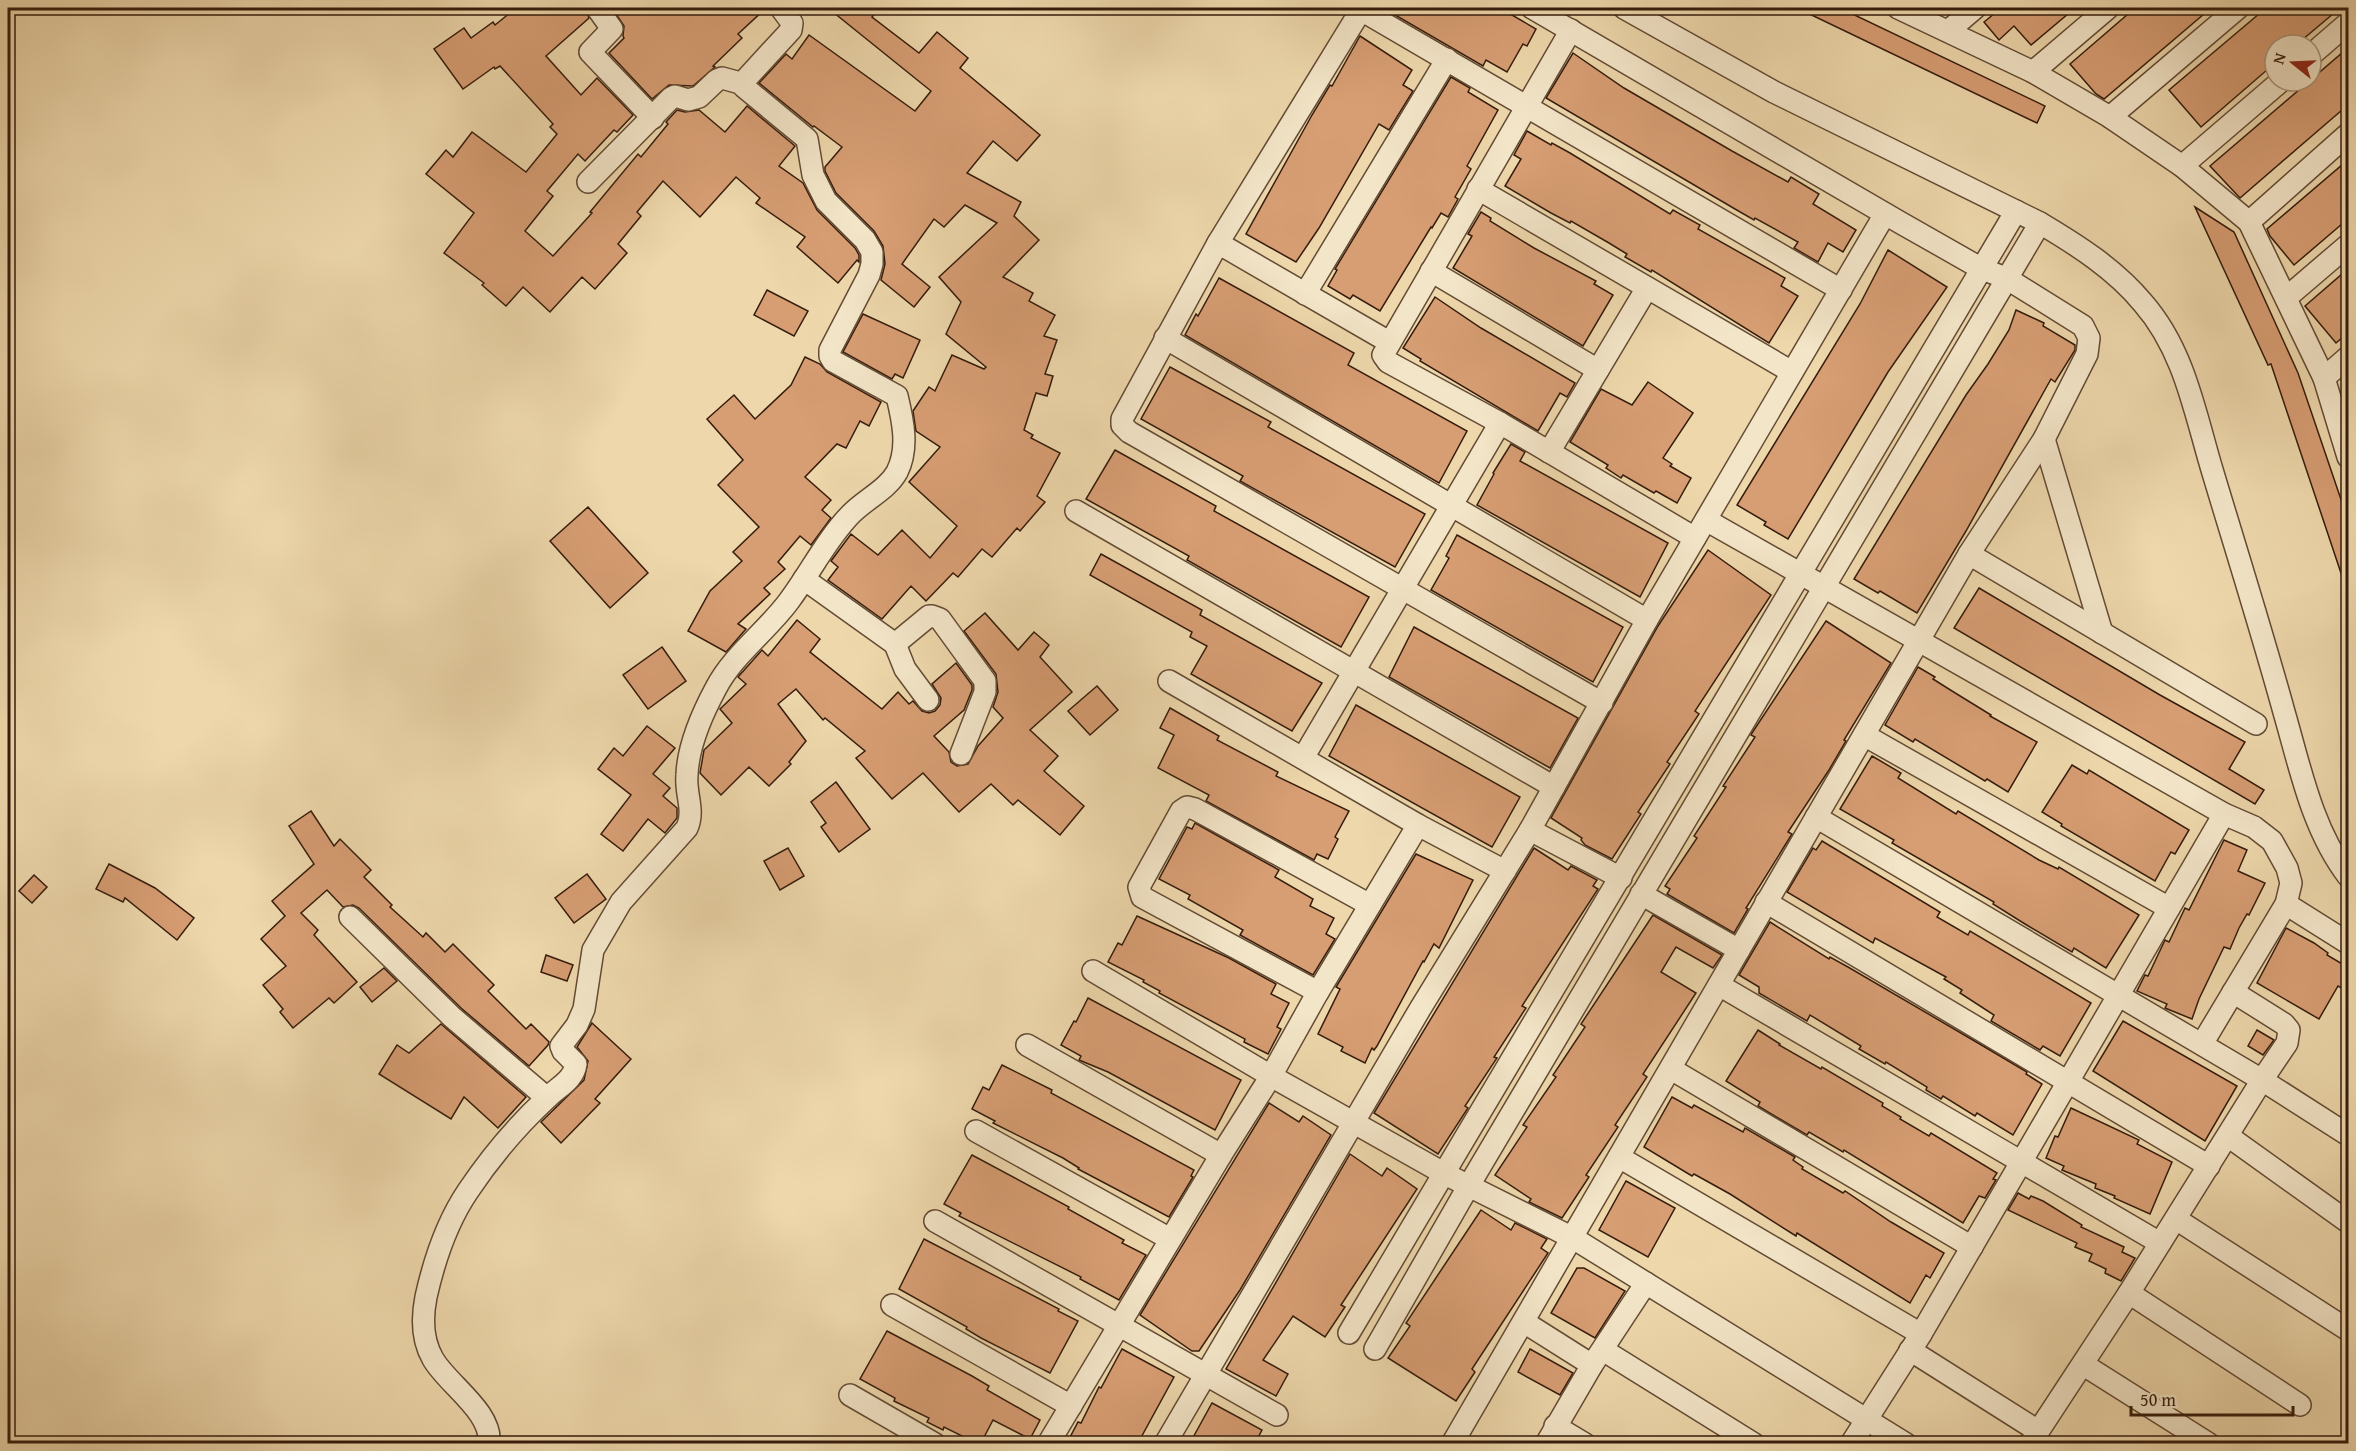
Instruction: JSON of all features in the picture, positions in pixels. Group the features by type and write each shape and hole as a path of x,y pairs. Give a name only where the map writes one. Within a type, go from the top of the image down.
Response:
{"street":[{"path":"597,8 612,29 590,52 652,118"},
{"path":"744,84 792,30 792,23 781,8"},
{"path":"1452,1443 1969,554 2044,439 2086,354 2090,338 2083,326 2006,278 1982,269 1532,8"},
{"path":"1624,8 1774,92 2040,223 2079,246 2116,276 2143,303 2164,332 2193,400 2265,642 2306,792 2324,833 2349,876"},
{"path":"1898,8 2033,72 2110,117 2182,166 2249,222 2324,378 2348,452"},
{"path":"1948,31 1975,8"},
{"path":"2033,72 2108,8"},
{"path":"2110,117 2238,8"},
{"path":"1602,703 1129,432 1122,425 1122,419 1218,243 1361,10 1447,58 1841,290"},
{"path":"2323,45 2349,22"},
{"path":"1571,30 1383,354 1389,362 1500,423 1695,538"},
{"path":"1305,294 1447,58"},
{"path":"489,1443 490,1435 485,1422 432,1358 422,1320 448,1229 466,1193 492,1159 547,1098 574,1074 576,1064 561,1046 577,1026 584,1009 593,950 621,902 687,828 692,817 686,786 689,754 716,687 729,668 789,602 849,516 889,483 897,473 904,442 897,396 833,361 830,356 830,350 869,275 872,252 865,240 826,201 813,175 807,140 747,91 744,84 727,78 717,80 693,100 675,96 671,98 588,182"},
{"path":"2182,166 2267,93"},
{"path":"2249,222 2349,134"},
{"path":"1479,189 1792,372"},
{"path":"1349,1332 2016,211"},
{"path":"1165,1443 1420,1009 1530,830 1647,620 1886,214"},
{"path":"1375,1349 1641,894 2040,223"},
{"path":"1218,243 1389,342"},
{"path":"2286,298 2349,245"},
{"path":"1431,271 1598,370"},
{"path":"1549,452 1647,288"},
{"path":"1165,338 1647,620"},
{"path":"2324,378 2349,357"},
{"path":"1303,758 1500,423"},
{"path":"2044,439 2102,633"},
{"path":"1076,511 1554,787"},
{"path":"1706,520 2224,814 2254,828 2272,841 2287,868 2291,883 2286,904 2202,1044"},
{"path":"1969,554 2256,724"},
{"path":"804,579 895,644 905,669 928,700"},
{"path":"895,644 929,616 935,616 984,678 985,692 961,753"},
{"path":"1169,681 1418,825 1505,871"},
{"path":"1864,735 2169,908"},
{"path":"1318,992 1142,897 1139,887 1181,811 1187,807 1195,809 1370,905"},
{"path":"1851,1443 1916,1342 2224,814"},
{"path":"1816,818 2202,1044 2349,1135"},
{"path":"1048,1443 1271,1076 1318,992 1418,825"},
{"path":"1530,830 1620,878"},
{"path":"1641,894 1739,950"},
{"path":"1766,902 2209,1166"},
{"path":"2286,904 2349,944"},
{"path":"350,916 452,1017 547,1098"},
{"path":"1093,971 1271,1076 1468,1187 1573,1238 1906,1443"},
{"path":"1719,985 2160,1243"},
{"path":"1619,1157 1916,1342 2035,1439 2287,1043 2289,1030 2278,1018 2233,992"},
{"path":"1027,1045 1221,1155"},
{"path":"1671,1069 1972,1247"},
{"path":"976,1131 1170,1239"},
{"path":"2228,1136 2349,1222"},
{"path":"2176,1219 2349,1330"},
{"path":"935,1221 1277,1415"},
{"path":"1585,1443 1551,1435 1597,1357 1646,1283"},
{"path":"2130,1293 2300,1405"},
{"path":"892,1305 1071,1406"},
{"path":"1524,1322 1597,1357 1754,1443"},
{"path":"2084,1365 2209,1443"},
{"path":"850,1395 935,1443"}],"building":[{"path":"516,8 585,8 589,18 546,56 581,95 597,78 633,115 617,132 614,130 585,161 578,154 547,191 553,196 525,231 553,256 592,213 590,212 638,154 641,157 677,110 685,112 699,110 725,132 747,106 795,146 779,166 803,183 817,210 855,248 859,255 859,262 857,260 838,283 797,247 805,237 756,203 760,198 736,177 700,217 663,181 637,212 641,216 618,244 627,253 595,289 582,277 550,312 523,287 506,306 482,285 484,283 444,253 474,213 426,174 446,150 453,157 472,132 526,172 557,134 550,127 553,124 500,66 495,69 494,67 463,89 434,49 464,28 471,38 493,22 495,25"},
{"path":"612,8 766,8 738,34 742,38 713,66 715,67 693,86 669,85 652,99 609,53 624,38 624,26"},
{"path":"828,8 879,8 872,17 919,53 937,32 968,58 960,68 1040,135 1017,161 993,141 967,173 1021,202 1014,216 1039,240 1003,277 1033,293 1029,301 1055,315 1044,336 1057,340 1045,374 1053,376 1047,396 1036,393 1024,430 1033,435 1031,438 1060,453 1037,496 1045,502 1020,531 1017,528 992,557 982,549 958,577 953,573 926,601 911,586 882,619 828,580 838,567 831,561 851,534 878,555 902,530 930,558 957,526 909,482 940,447 916,431 913,411 929,387 935,391 952,355 984,369 986,367 946,334 961,302 939,277 997,223 965,205 944,227 934,219 902,264 930,287 914,307 881,280 885,264 883,246 874,231 836,193 825,171 825,167 842,147 813,127 759,83 786,54 792,59 809,35 915,111 931,91"},
{"path":"1383,8 1500,8 1536,29 1527,46 1523,44 1507,72 1486,60 1483,66"},
{"path":"1797,8 1840,8 2045,106 2037,123"},
{"path":"1999,8 2075,8 2031,45 2014,26 1999,40 1984,22"},
{"path":"2135,8 2211,8 2104,99 2096,94 2070,64"},
{"path":"2266,8 2340,8 2310,33 2263,33 2263,73 2201,127 2169,90"},
{"path":"1360,36 1412,70 1403,85 1413,91 1389,130 1379,124 1319,228 1296,262 1246,234 1312,115 1330,85 1332,86"},
{"path":"2349,47 2349,104 2240,198 2210,166 2295,93 2323,93 2323,69"},
{"path":"1573,53 1624,88 1732,151 1788,182 1791,177 1819,194 1813,204 1856,230 1843,252 1828,243 1818,262 1794,248 1798,242 1755,218 1754,220 1546,98"},
{"path":"1451,77 1470,88 1468,92 1498,110 1467,166 1471,169 1455,197 1458,199 1448,217 1441,213 1380,311 1353,295 1350,299 1328,286 1337,270 1335,269"},
{"path":"1527,131 1570,153 1670,214 1673,210 1700,225 1698,229 1785,278 1781,286 1798,296 1769,343 1652,270 1651,272 1625,257 1627,254 1609,243 1505,186 1521,159 1514,155"},
{"path":"2349,159 2349,218 2294,265 2270,236 2267,229"},
{"path":"2195,207 2234,232 2298,373 2349,523 2349,584 2345,585 2271,364 2268,365"},
{"path":"1481,212 1491,218 1490,221 1534,248 1596,281 1594,284 1613,295 1583,346 1453,268 1472,236 1468,234"},
{"path":"1888,250 1947,287 1888,372 1788,539 1764,525 1766,522 1737,505 1860,304"},
{"path":"2349,268 2349,332 2336,343 2305,306"},
{"path":"1219,278 1354,353 1348,365 1467,431 1439,483 1185,335"},
{"path":"767,290 808,311 794,336 754,315"},
{"path":"1435,297 1481,328 1575,383 1567,397 1560,393 1538,431 1420,361 1421,359 1403,348"},
{"path":"2016,310 2044,323 2043,326 2075,345 2075,350 2055,382 2051,379 1917,613 1854,579 1966,395 2009,330"},
{"path":"863,314 920,340 903,378 895,374 892,379 843,352"},
{"path":"805,357 881,402 869,426 860,421 846,448 837,444 805,477 831,500 822,510 831,518 811,545 800,536 778,562 785,569 764,588 770,594 738,624 746,629 726,652 688,631 710,591 742,561 733,552 759,527 718,485 743,460 707,419 734,395 755,419 791,385"},
{"path":"1170,367 1271,422 1268,427 1425,514 1395,567 1240,481 1243,476 1141,419"},
{"path":"1648,382 1693,413 1663,458 1672,464 1670,466 1691,478 1677,503 1623,475 1621,478 1606,468 1608,465 1570,442 1601,389 1632,405"},
{"path":"1511,444 1525,452 1520,461 1668,543 1640,597 1477,505"},
{"path":"1115,450 1216,506 1214,511 1369,597 1341,647 1187,560 1189,556 1086,499"},
{"path":"588,507 648,573 610,608 550,541"},
{"path":"1457,535 1623,627 1593,682 1431,590 1449,558 1446,556"},
{"path":"1708,550 1771,595 1695,711 1699,714 1667,762 1670,764 1638,812 1641,814 1612,859 1585,845 1582,838 1551,818 1658,626"},
{"path":"1101,554 1202,610 1200,615 1322,683 1292,731 1191,674 1207,646 1190,637 1192,632 1090,575"},
{"path":"1979,588 2160,695 2245,742 2229,769 2264,790 2255,804 1954,628"},
{"path":"985,613 1018,650 1034,632 1049,645 1040,657 1072,692 1030,730 1058,756 1044,771 1084,806 1060,835 1018,800 1013,805 991,784 959,812 923,773 892,799 856,758 865,751 825,718 823,720 796,689 778,704 806,741 789,762 791,764 769,786 749,767 721,795 700,773 704,750 732,723 720,709 746,684 738,677 762,650 768,656 797,620 820,639 810,652 882,709 898,692 909,704 913,701 922,711 929,713 935,711 940,705 941,698 932,684 956,663 972,685 972,690 964,710 934,736 949,752 951,762 957,766 968,764 978,746 1003,718 993,707 998,692 996,674 964,631"},
{"path":"1826,621 1891,663 1844,740 1846,741 1829,770 1788,832 1792,834 1746,908 1748,909 1734,933 1667,894 1670,889 1665,886 1697,838 1694,836 1755,737 1751,735 1752,733"},
{"path":"1414,627 1578,718 1550,768 1389,677"},
{"path":"662,647 686,681 648,709 623,675"},
{"path":"1918,667 1990,716 2037,742 2008,792 1987,779 1985,781 1915,739 1913,742 1885,725"},
{"path":"1097,686 1118,710 1090,735 1068,711"},
{"path":"1356,705 1520,797 1492,847 1329,756"},
{"path":"1170,708 1219,736 1217,740 1278,772 1276,776 1349,811 1335,837 1338,839 1328,859 1317,854 1314,860 1206,801 1209,795 1158,768 1174,735 1160,728"},
{"path":"647,726 675,748 653,774 670,788 663,796 677,808 677,818 665,833 648,819 623,851 601,834 631,795 598,769 614,748 623,756"},
{"path":"1872,756 1901,773 1898,778 1956,814 1958,811 2039,860 2058,869 2059,867 2139,915 2106,968 2074,948 2072,952 2025,924 1993,904 1994,902 1892,843 1894,840 1840,809"},
{"path":"2072,765 2087,774 2089,770 2189,830 2175,854 2171,852 2155,881 2061,826 2062,824 2042,812"},
{"path":"836,782 870,829 839,852 821,827 826,823 811,802"},
{"path":"311,811 334,846 340,839 371,870 364,877 392,905 390,907 423,937 426,933 445,952 453,944 494,985 488,991 526,1029 531,1024 549,1042 529,1066 461,1008 359,908 353,905 343,907 327,890 301,913 318,930 314,935 357,982 334,1003 329,998 293,1028 280,1012 283,1009 263,985 286,966 261,939 285,916 272,901 314,864 289,826"},
{"path":"1195,823 1279,870 1275,877 1313,899 1310,906 1334,918 1326,934 1335,939 1313,975 1240,935 1243,930 1188,899 1190,895 1159,879 1187,827 1192,829"},
{"path":"2224,840 2247,850 2238,871 2265,883 2249,915 2247,914 2239,928 2230,949 2224,947 2192,1019 2165,1008 2167,1004 2137,991 2145,975 2148,976 2165,940 2169,942 2185,908 2189,910"},
{"path":"1822,841 1940,912 1937,917 1968,935 1970,931 2091,1003 2060,1056 2043,1046 2040,1050 1991,1021 1994,1015 1960,993 1962,990 1944,979 1946,977 1875,938 1873,943 1787,892 1813,848 1816,850"},
{"path":"788,848 804,876 780,890 764,861"},
{"path":"1534,848 1568,870 1571,866 1597,880 1593,886 1598,889 1522,1006 1526,1008 1494,1057 1497,1058 1465,1106 1468,1108 1438,1154 1374,1113"},
{"path":"1416,854 1473,880 1439,948 1434,944 1423,961 1377,1046 1374,1050 1372,1048 1365,1063 1341,1051 1343,1047 1318,1034 1340,989 1336,987"},
{"path":"109,864 155,888 194,918 177,940 125,898 123,902 96,889"},
{"path":"587,874 606,899 574,923 555,898"},
{"path":"34,875 47,887 32,903 19,891"},
{"path":"1653,915 1722,955 1713,968 1676,947 1661,972 1696,993 1643,1074 1647,1077 1615,1125 1618,1127 1586,1175 1589,1177 1562,1218 1529,1202 1531,1199 1495,1175 1527,1127 1523,1125 1556,1077 1553,1075 1585,1027 1581,1024"},
{"path":"1137,916 1229,958 1276,984 1271,994 1289,1003 1277,1027 1281,1029 1268,1054 1244,1042 1245,1039 1159,993 1160,991 1143,982 1144,980 1108,962 1118,943 1122,945"},
{"path":"1770,922 1829,959 1830,957 1848,967 2027,1072 2026,1074 2042,1084 2013,1135 1977,1113 1975,1116 1943,1096 1941,1099 1926,1090 1927,1087 1886,1062 1885,1064 1859,1049 1861,1046 1810,1015 1807,1021 1759,993 1759,987 1739,975"},
{"path":"2286,928 2314,943 2328,953 2327,955 2349,968 2349,992 2338,986 2319,1019 2257,983"},
{"path":"546,955 573,965 567,981 541,972"},
{"path":"384,968 397,981 372,1002 360,987"},
{"path":"1088,998 1241,1080 1215,1130 1108,1072 1079,1060 1081,1056 1061,1045"},
{"path":"2123,1021 2237,1086 2205,1141 2093,1071"},
{"path":"592,1023 631,1059 595,1099 600,1103 561,1143 541,1122 584,1080 588,1061 577,1047"},
{"path":"441,1024 526,1097 498,1128 464,1097 451,1119 379,1074 397,1045 409,1053"},
{"path":"1758,1030 1779,1045 1883,1103 1882,1106 1901,1117 1900,1119 1929,1136 1931,1133 1997,1173 1993,1179 1996,1180 1985,1198 1979,1196 1963,1223 1844,1150 1843,1152 1809,1132 1807,1135 1758,1106 1760,1102 1726,1081"},
{"path":"2257,1030 2274,1040 2263,1055 2248,1046"},
{"path":"1002,1065 1052,1090 1051,1093 1194,1170 1191,1176 1193,1177 1169,1217 1078,1169 1063,1158 993,1123 995,1121 972,1109 983,1087 989,1090"},
{"path":"1672,1097 1692,1108 1694,1105 1743,1132 1745,1128 1795,1157 1793,1160 1803,1167 1802,1169 1843,1193 1845,1191 1891,1222 1944,1253 1930,1278 1926,1275 1910,1303 1797,1233 1796,1236 1730,1194 1694,1174 1692,1176 1644,1147"},
{"path":"1269,1103 1299,1122 1303,1116 1331,1135 1240,1290 1199,1351 1192,1351 1140,1315"},
{"path":"2071,1108 2139,1140 2137,1144 2172,1162 2150,1214 2095,1188 2096,1184 2062,1170 2064,1166 2046,1158"},
{"path":"1350,1154 1382,1176 1387,1168 1417,1189 1341,1305 1345,1307 1325,1337 1293,1316 1263,1360 1288,1374 1276,1396 1226,1369"},
{"path":"972,1155 1069,1207 1068,1209 1124,1240 1122,1243 1146,1255 1119,1300 1080,1279 1081,1277 959,1216 961,1213 944,1204"},
{"path":"1626,1181 1675,1208 1648,1257 1599,1230"},
{"path":"2018,1193 2029,1199 2031,1196 2043,1201 2082,1225 2081,1227 2124,1247 2122,1252 2135,1258 2121,1281 2105,1273 2106,1269 2089,1261 2092,1254 2075,1247 2077,1243 2008,1210"},
{"path":"1481,1210 1511,1230 1515,1223 1547,1239 1541,1248 1548,1253 1472,1369 1475,1372 1456,1401 1388,1358 1410,1326 1406,1323"},
{"path":"924,1239 1078,1321 1050,1373 981,1338 966,1329 967,1327 899,1289"},
{"path":"1577,1268 1584,1268 1625,1291 1595,1338 1551,1313"},
{"path":"887,1331 972,1376 989,1386 987,1390 1040,1420 1030,1439 993,1420 981,1443 976,1443 944,1427 943,1430 927,1422 929,1418 894,1401 895,1398 860,1379"},
{"path":"1122,1349 1174,1377 1138,1443 1067,1443 1078,1422 1081,1423"},
{"path":"1530,1349 1573,1373 1560,1395 1518,1372"},
{"path":"1212,1403 1262,1430 1255,1443 1190,1443"}]}
